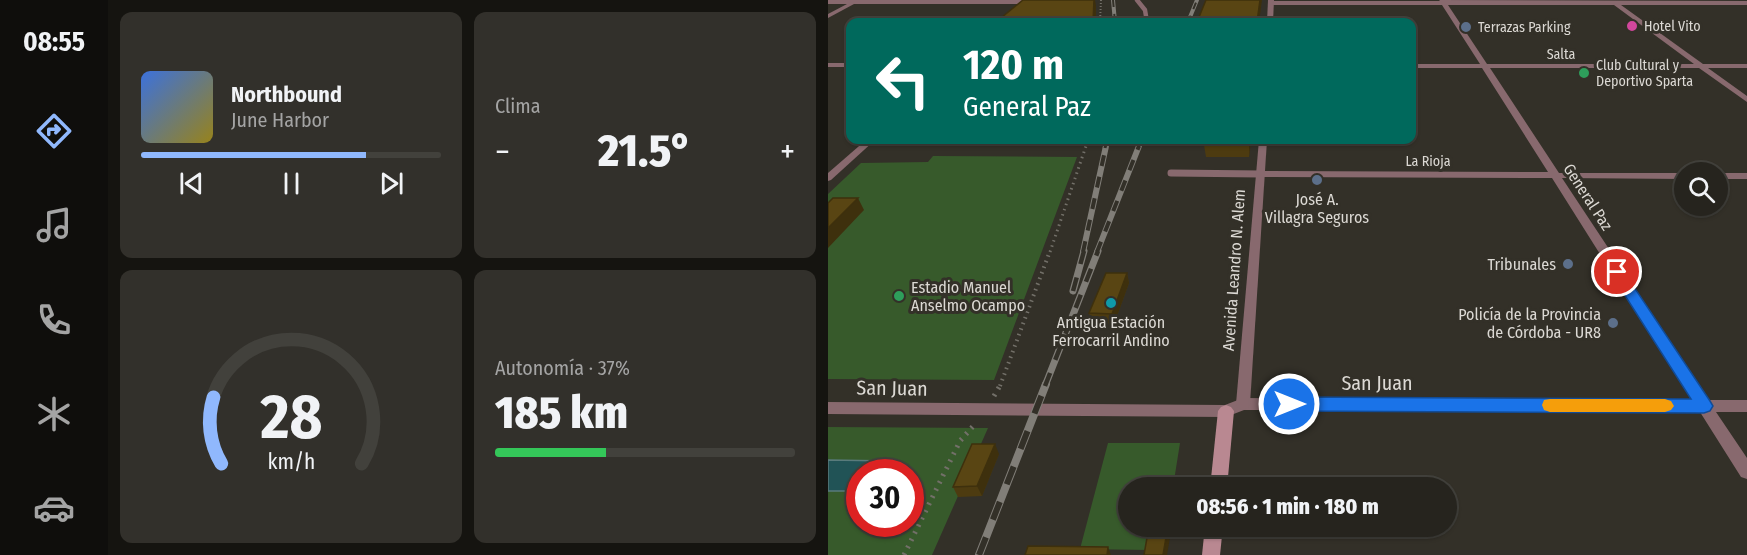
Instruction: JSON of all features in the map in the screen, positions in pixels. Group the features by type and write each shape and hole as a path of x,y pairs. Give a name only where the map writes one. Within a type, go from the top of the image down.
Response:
{"main road":[{"path":"1219,477 1226,411"},
{"path":"1211,555 1213,537"}],"street":[{"path":"828,16 856,1"},
{"path":"1016,9 1024,1"},
{"name":"General Paz","path":"1443,1 1747,472"},
{"path":"1612,1 1747,100"},
{"path":"828,2 1047,2"},
{"path":"1270,18 1271,2 1747,3"},
{"path":"828,65 846,65"},
{"name":"Salta","path":"1416,66 1747,66"},
{"path":"828,178 833,170 866,144"},
{"name":"Avenida Leandro N. Alem","path":"1243,404 1263,144"},
{"name":"La Rioja","path":"1261,174 1674,176"},
{"path":"1728,176 1747,176"},
{"name":"San Juan","path":"828,408 1226,411 1243,404 1747,406"}],"lane":[{"path":"1137,0 1145,10 1146,18"},
{"name":"La Rioja","path":"1172,173 1261,174"}],"path":[{"path":"1100,18 1101,0"},
{"path":"904,555 960,441 987,410 1005,379 1084,157 1086,144"}],"green space":[{"path":"933,156 1077,157 994,380 828,379 828,194 861,163 928,162"},
{"path":"828,427 988,428 932,555 828,555"},
{"path":"1108,443 1180,443 1175,477 1118,477 1118,537 1151,537 1149,550 1080,549"}],"water":[{"path":"828,460 846,460 846,491 828,491"}],"building":[{"path":"1023,0 1094,0 1093,18 1001,18"},
{"path":"1206,0 1260,0 1258,18 1199,18"},
{"path":"1204,144 1249,144 1249,145"},
{"path":"833,198 858,198 828,228 828,203"},
{"path":"1106,273 1127,273 1112,314 1089,313"},
{"path":"972,444 995,444 977,486 953,487"},
{"path":"1147,537 1166,537 1163,555 1144,555"},
{"path":"1028,546 1108,547 1107,555 1025,555"}],"railway":[{"path":"1113,0 1115,18"},
{"path":"1190,18 1197,0"},
{"path":"1105,148 1106,144"},
{"path":"1138,148 1140,144"},
{"path":"1083,252 1106,146"},
{"path":"1097,252 1139,146"},
{"path":"1073,291 1084,251"},
{"path":"1045,386 1098,251"},
{"path":"979,555 1046,384"}],"slow traffic":[{"path":"1550,405 1665,406"}],"place":[{"name":"Hotel Vito","path":"1632,26"},
{"name":"Terrazas Parking","path":"1466,27"},
{"name":"Club Cultural y Deportivo Sparta","path":"1584,73"},
{"name":"José A. Villagra Seguros","path":"1317,180"},
{"name":"Tribunales","path":"1568,264"},
{"name":"Estadio Manuel Anselmo Ocampo","path":"899,296"},
{"name":"Antigua Estación Ferrocarril Andino","path":"1111,303"},
{"name":"Policía de la Provincia de Córdoba - UR8","path":"1613,323"}],"route":[{"path":"1289,404 1704,406 1617,272"}]}
